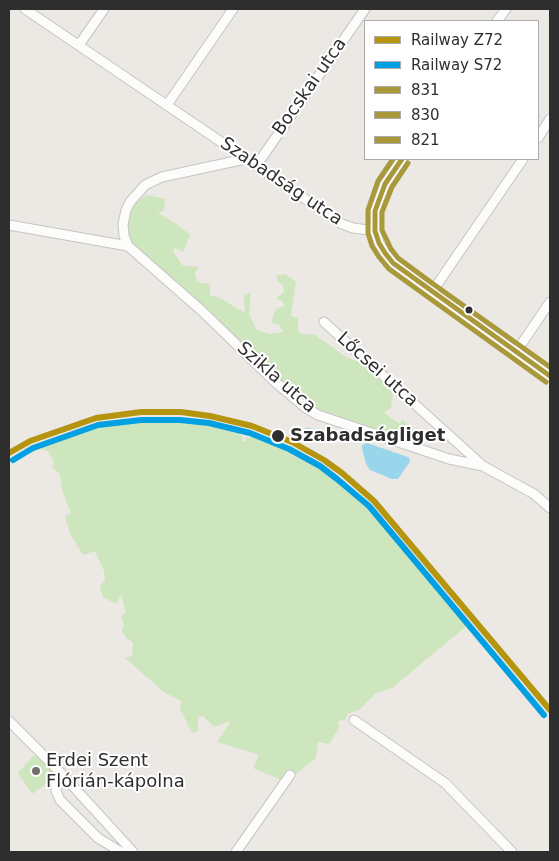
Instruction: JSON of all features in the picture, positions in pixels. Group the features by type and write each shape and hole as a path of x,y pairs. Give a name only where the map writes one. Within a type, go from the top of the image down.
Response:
{"street":[{"name":"Szabadság utca","path":"25,9 342,224 353,228 375,231"},
{"path":"79,45 104,9"},
{"path":"166,105 233,9"},
{"name":"Bocskai utca","path":"256,166 365,9"},
{"path":"498,20 506,9"},
{"path":"539,136 550,119"},
{"path":"128,246 124,236 123,224 126,210 144,185 162,177 246,159"},
{"path":"401,160 385,184 375,211 375,231 379,243 393,263 550,376"},
{"path":"432,292 522,160"},
{"path":"9,225 128,246"},
{"name":"Szikla utca","path":"128,246 202,311 275,382 312,412 457,462 483,466"},
{"path":"516,352 550,302"},
{"name":"Lőcsei utca","path":"324,322 483,466 534,494 550,508"},
{"path":"354,720 445,783 512,852"},
{"path":"9,721 60,772 133,852"},
{"path":"60,772 56,782 56,791 60,800 98,838 120,852"},
{"path":"236,852 290,775"},
{"path":"69,810 83,798"},
{"path":"89,830 101,819"}],"green space":[{"path":"146,195 165,199 164,210 158,213 190,235 183,252 175,248 173,251 182,265 199,267 195,273 197,282 210,284 210,295 220,298 245,313 244,296 251,292 249,314 257,330 269,334 283,332 280,326 271,322 276,309 285,306 282,301 276,298 284,292 283,285 277,281 277,275 285,274 296,282 291,316 298,318 298,331 302,334 315,335 346,357 363,363 393,392 391,408 384,413 400,424 402,419 423,439 423,448 321,414 294,396 132,245 128,236 128,216 136,203"},
{"path":"156,419 196,421 230,426 241,430 239,435 243,436 242,441 245,441 246,437 250,438 251,433 292,452 292,456 314,463 338,478 384,520 469,624 392,688 376,693 359,710 347,714 345,720 338,721 339,728 329,744 318,742 316,758 286,782 253,768 259,755 217,742 231,721 214,727 203,716 198,717 198,731 192,733 180,709 181,701 164,692 125,658 132,656 133,642 126,638 122,631 124,625 121,616 126,612 121,595 116,604 103,597 100,586 105,580 104,571 95,551 83,555 71,536 65,517 71,513 62,491 60,475 52,467 54,462 48,451 41,449 22,456 21,454 49,440 54,441 54,439 65,435 90,428 117,422"},
{"path":"39,755 57,774 52,780 32,794 18,773 33,756"}],"water":[{"path":"367,443 410,459 398,479 392,479 370,470 366,464 362,448 362,445"}],"waterway":[{"path":"304,431 307,429 338,436"}],"rail line":[{"name":"Z72","path":"9,453 30,441 96,418 141,412 181,412 210,416 252,426 292,442 324,460 374,501 550,710"},
{"name":"S72","path":"13,460 33,448 98,425 141,420 180,420 209,423 250,433 289,449 320,466 369,506 544,715"}],"transit line":[{"name":"830","path":"392,160 378,181 368,210 368,233 372,246 379,257 389,269 546,382"},
{"name":"831","path":"401,160 385,184 375,211 375,231 385,253 393,263 550,376"},
{"name":"821","path":"408,163 392,187 382,212 382,230 391,249 398,258 550,367"}],"place":[{"name":"Szabadságliget","path":"278,436"},
{"name":"Erdei Szent Flórián-kápolna","path":"36,771"}]}
